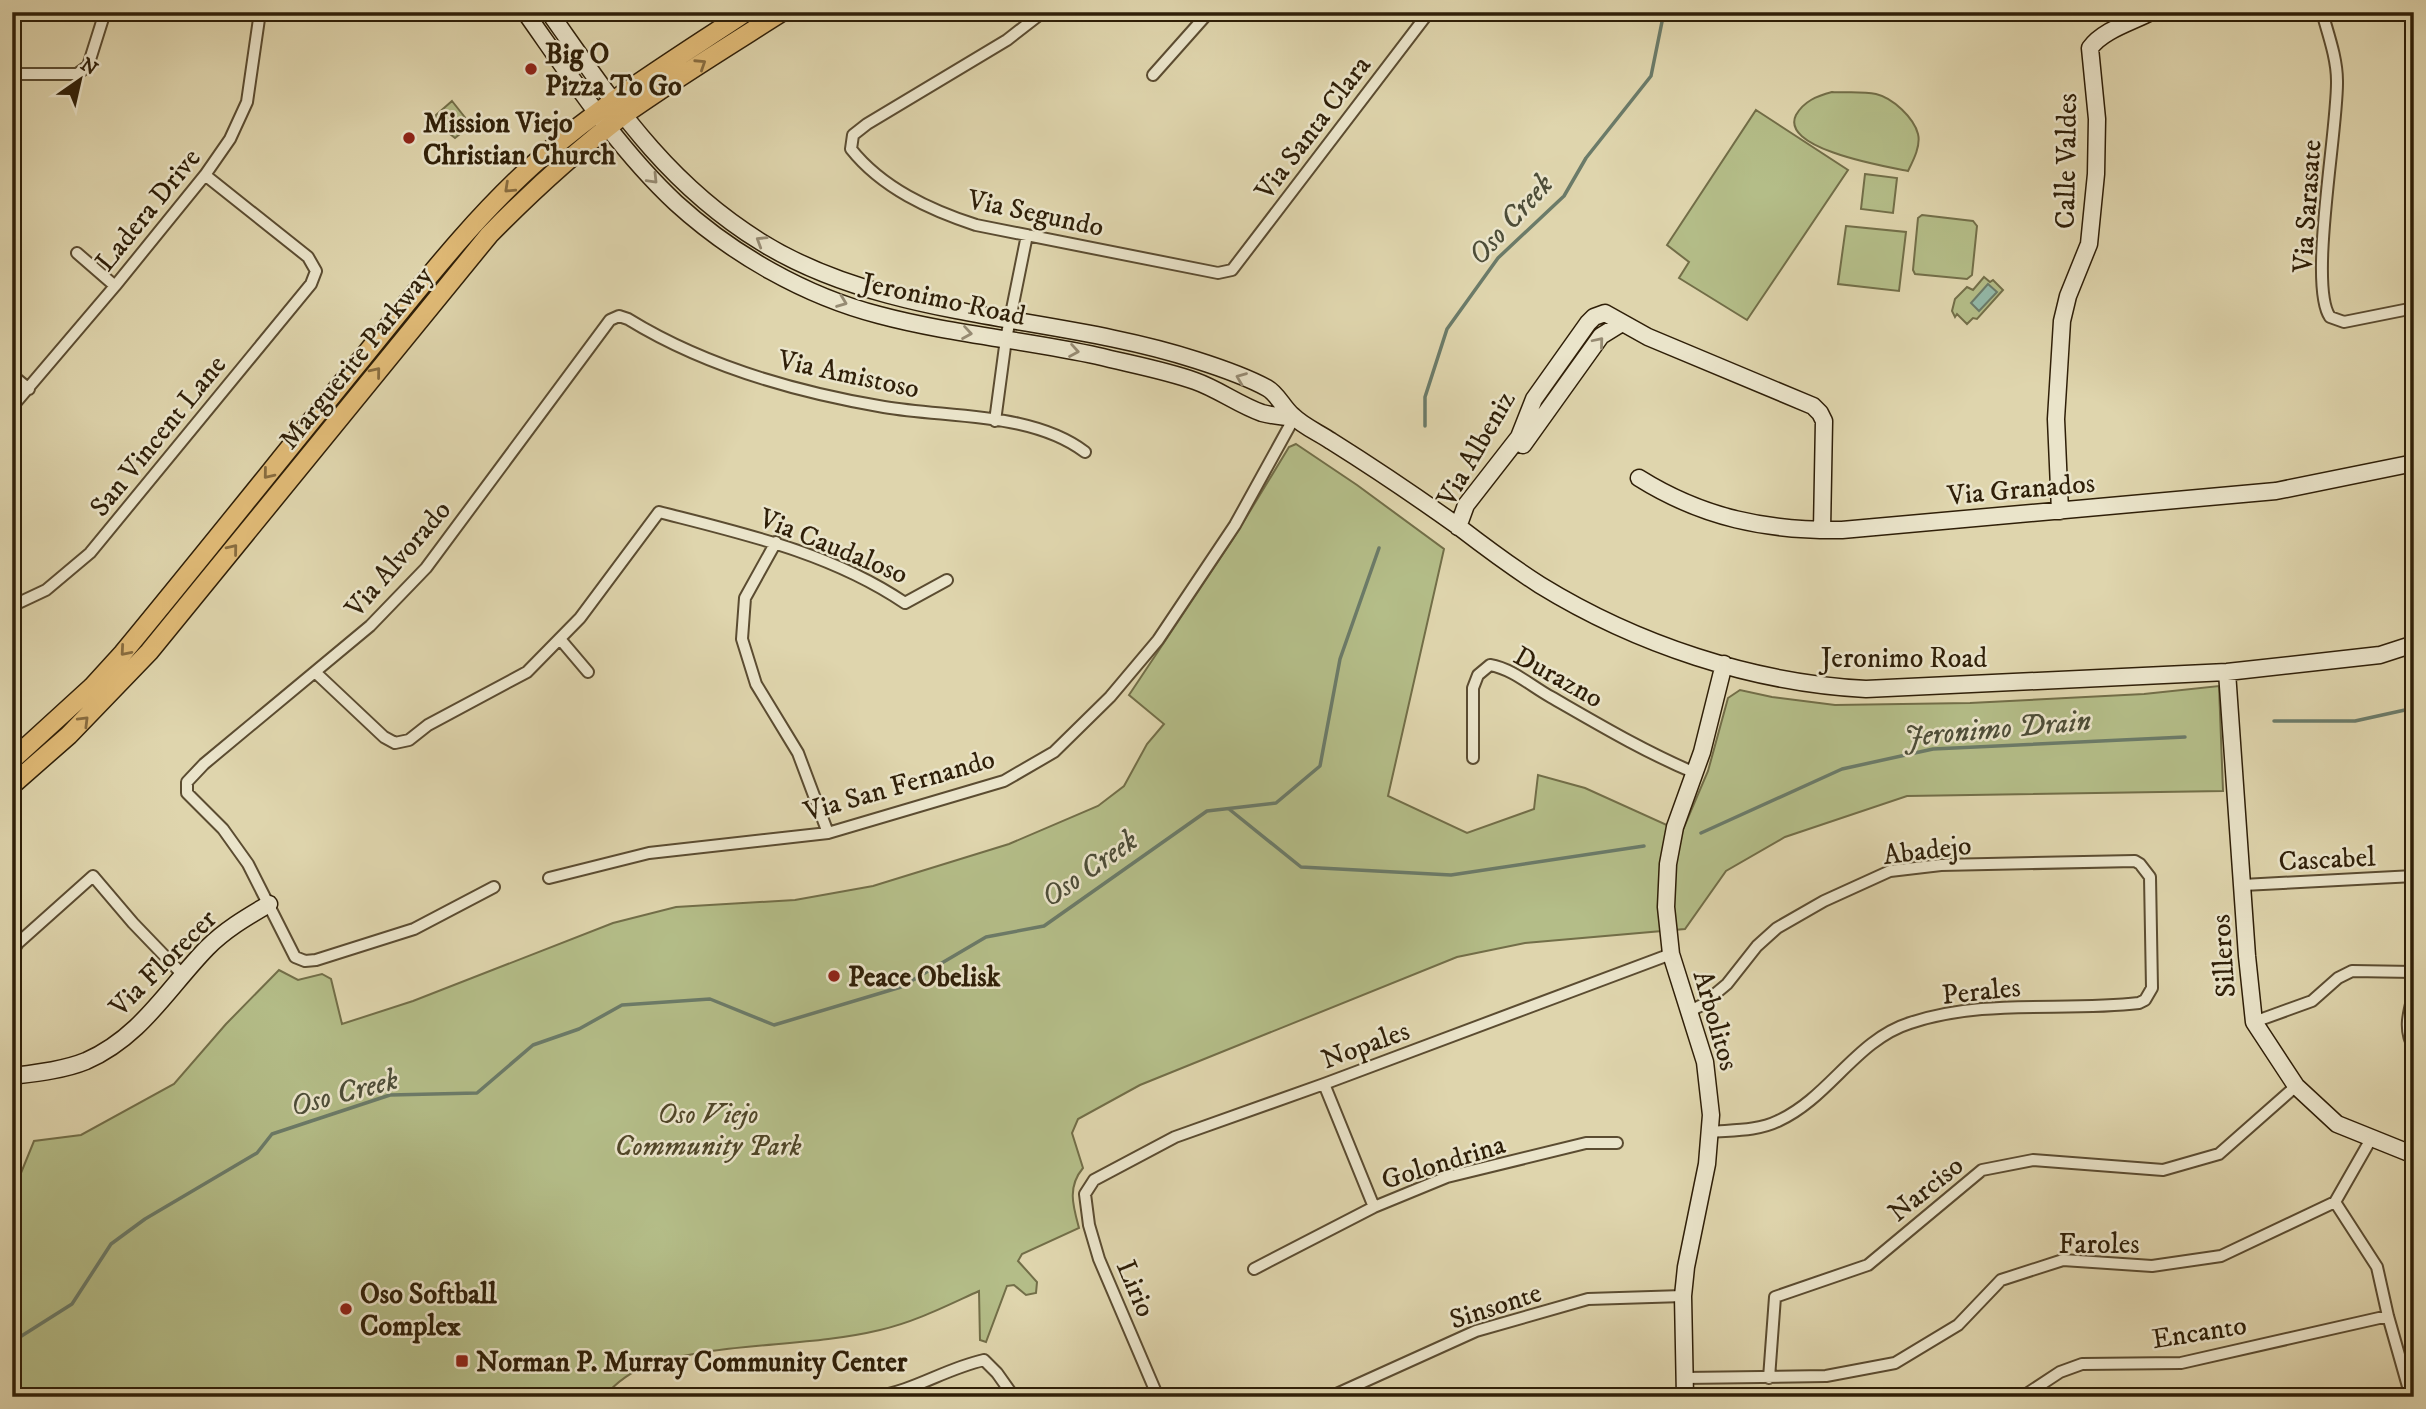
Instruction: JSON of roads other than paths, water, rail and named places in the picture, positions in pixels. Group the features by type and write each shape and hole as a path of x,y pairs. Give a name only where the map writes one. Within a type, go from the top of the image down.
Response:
{"main road":[{"name":"Marguerite Parkway","path":"12,785 69,735 149,652 489,235 611,114 746,12"},
{"name":"Marguerite Parkway","path":"15,753 92,687 123,653 462,236 543,156 782,12"}],"street":[{"path":"12,74 77,74 88,66 105,12"},
{"name":"Ladera Drive","path":"12,407 115,286 205,175 230,139 247,102 260,12"},
{"name":"Jeronimo Road","path":"525,12 611,114 669,170 706,203 759,241 786,256 824,275 886,295 1079,330 1196,360 1270,390 1294,418 1570,603 1628,631 1724,664 1826,687 1866,689 2227,672 2380,655 2414,644"},
{"name":"Jeronimo Road","path":"549,12 638,163 675,202 706,229 766,268 802,287 878,315 964,333 1080,352 1157,370 1197,382 1264,413 1294,418"},
{"name":"Via Segundo","path":"1043,12 1007,40 867,124 853,135 851,149 875,174 910,197 939,213 976,225 1218,273 1232,270"},
{"path":"1153,75 1209,12"},
{"name":"Via Santa Clara","path":"1232,270 1429,12"},
{"name":"Calle Valdes","path":"2060,511 2056,419 2062,321 2068,296 2089,244 2096,174 2098,119 2090,48 2095,40 2151,12"},
{"name":"Via Sarasate","path":"2322,12 2336,67 2337,102 2323,247 2323,303 2330,317 2344,322 2414,308"},
{"name":"San Vincent Lane","path":"12,606 46,590 90,553 311,284 316,271 308,257 205,175"},
{"path":"995,421 1006,339 1027,235"},
{"path":"77,253 115,286"},
{"name":"Via Albeniz","path":"1458,527 1466,505 1519,437 1534,399 1588,323 1605,313 1674,348 1813,406 1820,412 1824,421 1822,530"},
{"name":"Via Amistoso","path":"610,320 619,316 628,319 681,348 757,377 887,407 1019,424 1069,440 1085,452"},
{"name":"Via Alvorado","path":"269,904 248,864 223,828 187,793 187,782 204,764 370,626 426,568 610,320"},
{"name":"Via Albeniz","path":"1458,527 1474,510 1601,336 1622,323"},
{"path":"1564,356 1579,368"},
{"path":"12,375 29,389"},
{"name":"Via San Fernando","path":"549,878 649,853 828,833 1004,781 1054,752 1110,698 1158,640 1235,525 1294,418"},
{"name":"Via Granados","path":"1639,478 1678,501 1742,521 1769,527 1822,530 2276,491 2414,463"},
{"name":"Via Caudaloso","path":"559,639 580,618 659,512 776,542 850,570 905,603 947,580"},
{"path":"776,542 745,598 742,639 756,684 798,753 828,833"},
{"path":"315,672 384,737 395,743 409,740 428,726 527,672 559,639 588,671"},
{"name":"Arbolitos","path":"1685,1397 1683,1296 1686,1267 1707,1164 1710,1098 1707,1071 1671,954 1666,907 1668,864 1675,827 1695,773 1724,664"},
{"name":"Durazno","path":"1473,758 1473,688 1478,675 1490,665 1505,668 1532,687 1646,751 1695,773"},
{"name":"Silleros","path":"2227,672 2246,956 2254,1022 2296,1086 2337,1124 2414,1155"},
{"path":"15,753 33,767"},
{"name":"Abadejo","path":"1688,1012 1727,984 1757,946 1777,928 1824,901 1890,871 1941,865 2135,861"},
{"name":"Perales","path":"1710,1132 1748,1129 1776,1123 1801,1110 1878,1038 1909,1023 1987,1008 2122,1005 2145,1000 2152,988 2150,882 2147,872 2135,861"},
{"path":"12,953 18,943 93,876 133,923 184,975"},
{"name":"Cascabel","path":"2243,885 2414,876"},
{"path":"269,904 295,957 305,961 390,939 494,887"},
{"name":"Via Florecer","path":"12,1076 85,1061 120,1041 150,1016 225,930 269,904"},
{"name":"Nopales","path":"1085,1194 1094,1180 1175,1137 1671,954"},
{"path":"2254,1022 2312,1001 2338,978 2352,971 2414,972"},
{"path":"2414,992 2407,1020 2407,1037 2414,1048"},
{"path":"1324,1084 1374,1207"},
{"name":"Narciso","path":"1769,1378 1775,1297 1868,1265 1982,1170 2034,1160 2163,1170 2219,1154 2296,1086"},
{"path":"2371,1139 2335,1202 2377,1267 2411,1397"},
{"name":"Golondrina","path":"1254,1269 1374,1207 1447,1177 1586,1143 1617,1143"},
{"name":"Lirio","path":"1085,1194 1089,1225 1099,1259 1158,1397"},
{"name":"Faroles","path":"1684,1378 1826,1376 1895,1363 1958,1325 2001,1280 2063,1260 2152,1266 2221,1256 2335,1202"},
{"name":"Sinsonte","path":"1330,1397 1476,1331 1588,1299 1683,1296"},
{"name":"Encanto","path":"2022,1397 2060,1372 2082,1364 2180,1363 2388,1316"},
{"path":"873,1397 895,1394 963,1364 984,1360 998,1373 1014,1397"}],"waterway":[{"name":"Oso Creek","path":"1425,426 1425,397 1447,329 1498,258 1564,196 1586,158 1651,76 1664,12"},
{"name":"Oso Creek","path":"12,1342 72,1304 111,1244 145,1219 257,1153 272,1134 390,1095 477,1093 533,1045 579,1029 622,1005 710,999 774,1025 901,987 986,937 1044,926 1207,811 1276,803 1320,766 1340,659 1379,548"},
{"name":"Jeronimo Drain","path":"2274,721 2355,721 2414,708"},
{"name":"Jeronimo Drain","path":"1701,833 1842,769 1933,749 2185,737"},
{"name":"Jeronimo Drain","path":"1229,809 1301,867 1451,875 1644,846"}],"place":[{"name":"Big O Pizza To Go","path":"531,69"},
{"name":"Mission Viejo Christian Church","path":"409,138"},
{"name":"Peace Obelisk","path":"834,976"},
{"name":"Oso Softball Complex","path":"346,1309"},
{"name":"Norman P. Murray Community Center","path":"462,1361"}],"park label":[{"name":"Oso Viejo Community Park","path":"708,1129"}]}
